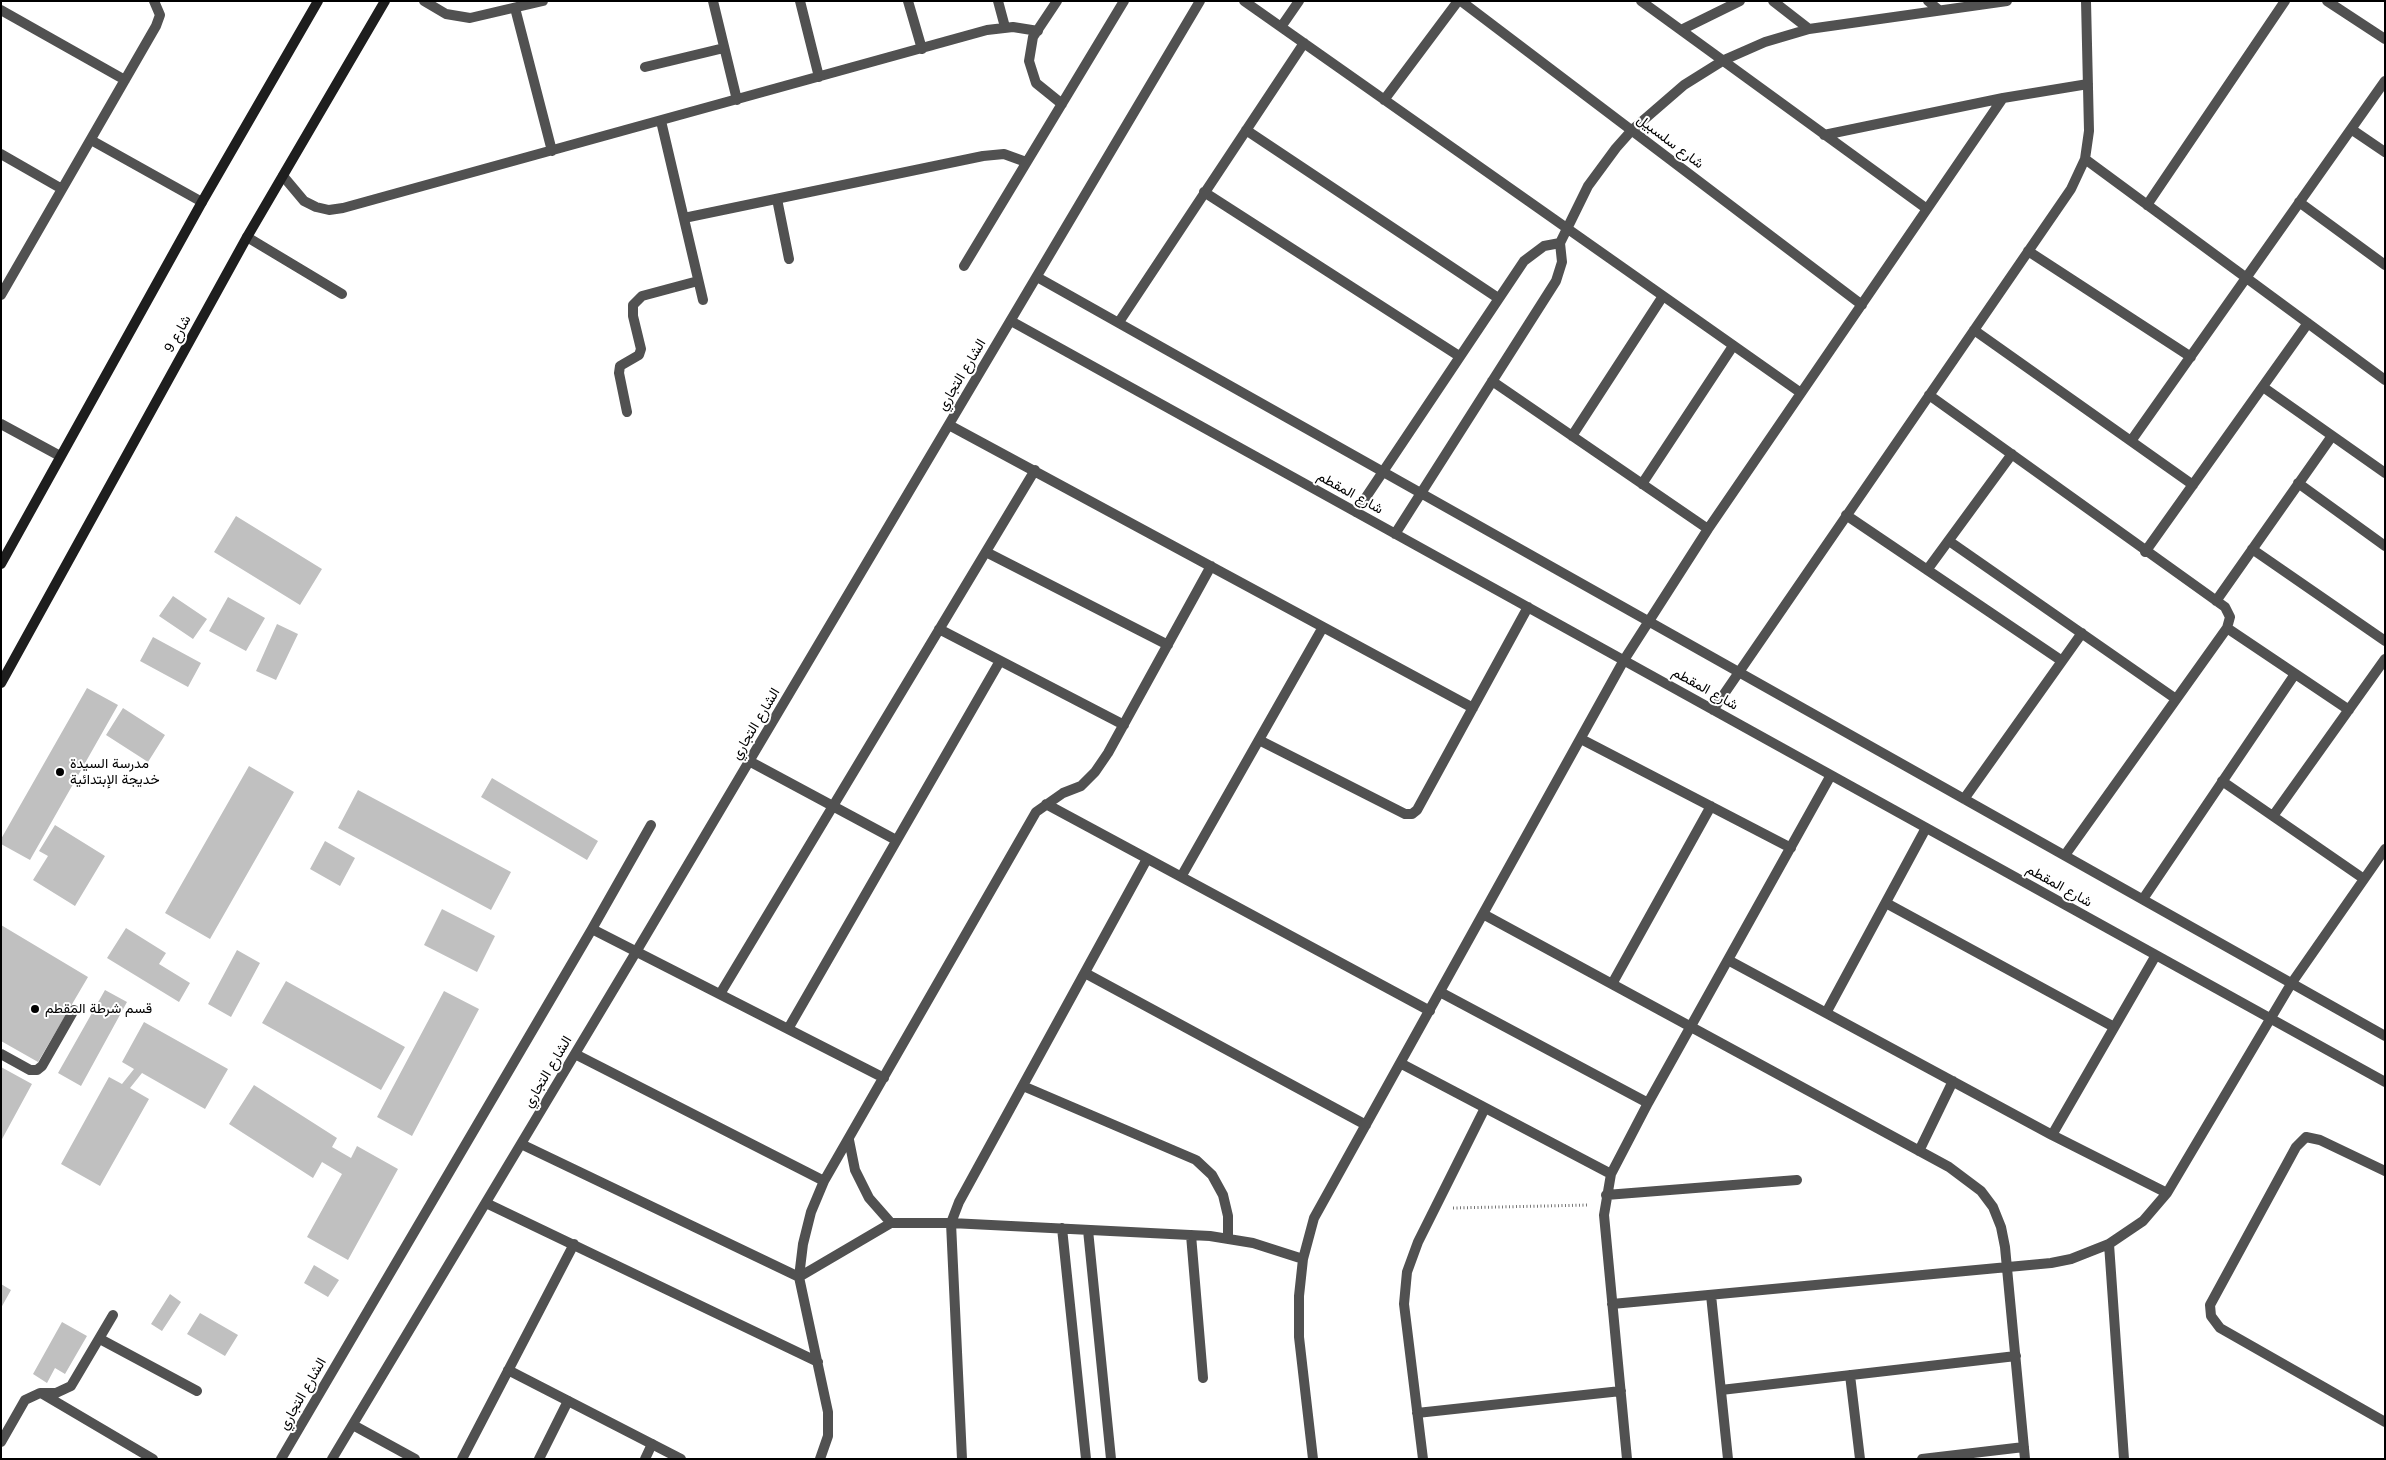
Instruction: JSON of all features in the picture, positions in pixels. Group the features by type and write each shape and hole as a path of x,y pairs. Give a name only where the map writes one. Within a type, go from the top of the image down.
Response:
{"main road":[{"path":"1,564 202,202 318,1"},
{"name":"شارع 9","path":"1,683 247,237 385,1"}],"street":[{"path":"1,295 158,21 159,10 154,1"},
{"path":"424,1 435,9 457,17 482,16 543,1"},
{"path":"713,1 737,100"},
{"path":"800,1 819,77"},
{"path":"908,1 922,49"},
{"path":"998,1 1005,27"},
{"path":"1057,1 1030,45 1030,68 1042,89 1062,104"},
{"path":"964,266 1124,1"},
{"name":"الشارع التجاري","path":"332,1459 636,952 1200,1"},
{"path":"1244,1 1801,393"},
{"path":"1280,27 1299,1"},
{"path":"1384,100 1460,1"},
{"name":"شارع سلسبيل","path":"1460,1 1862,305"},
{"path":"1641,1 1927,209"},
{"path":"1681,30 1740,1"},
{"path":"1773,1 1809,29"},
{"path":"1928,1 1939,10"},
{"path":"1396,534 1556,282 1562,262 1560,243 1566,228 1593,180 1632,130 1678,89 1724,60 1765,42 1809,29 2007,1"},
{"path":"1713,710 2071,189 2085,159 2089,131 2086,1"},
{"path":"2147,205 2285,1"},
{"path":"2327,1 2385,39"},
{"path":"515,8 552,151"},
{"path":"1,10 125,80"},
{"path":"283,176 304,201 316,207 329,210 343,208 1005,27 1038,31"},
{"path":"1119,322 1304,43"},
{"path":"645,67 724,48"},
{"path":"2131,441 2385,81"},
{"path":"1824,135 2003,98 2088,84"},
{"path":"1313,1459 1299,1337 1298,1296 1303,1258 1314,1218 1624,660 1708,529 2003,98"},
{"path":"661,121 703,300"},
{"path":"2351,129 2385,152"},
{"path":"1246,130 1498,298"},
{"path":"91,140 202,202"},
{"path":"1,154 62,189"},
{"path":"684,218 988,155 1004,154 1026,162"},
{"path":"2085,159 2385,380"},
{"path":"1204,192 1460,356"},
{"path":"777,199 790,258"},
{"path":"2299,202 2385,265"},
{"path":"247,237 342,294"},
{"path":"1356,512 1498,298 1529,255 1544,246 1560,243"},
{"path":"2028,251 2191,357"},
{"path":"1037,277 2385,1036"},
{"path":"627,412 618,373 620,366 639,355 641,349 633,316 633,305 642,296 698,281"},
{"path":"1572,436 1663,296"},
{"name":"شارع المقطم","path":"1011,321 2385,1082"},
{"path":"2145,552 2308,324"},
{"path":"1974,330 2193,485"},
{"path":"1642,484 1733,346"},
{"path":"1492,382 1708,529"},
{"path":"2263,387 2385,473"},
{"path":"1929,395 2145,552 2216,601 2228,612 2229,623 2227,628 2065,856"},
{"path":"1,424 60,456"},
{"path":"949,425 1473,708"},
{"path":"2216,601 2332,436"},
{"path":"1928,570 2012,454"},
{"path":"720,994 1035,470"},
{"path":"2298,483 2385,546"},
{"path":"1846,515 2062,661"},
{"path":"1949,541 2176,699"},
{"path":"2252,549 2385,641"},
{"path":"986,552 1168,645"},
{"path":"820,1459 828,1436 828,1412 799,1277 805,1236 811,1212 824,1181 1036,812 1063,793 1081,786 1095,772 1124,725 1211,566"},
{"path":"1259,740 1405,814 1412,814 1417,810 1528,607"},
{"path":"1181,877 1323,627"},
{"path":"2227,628 2349,710"},
{"path":"939,629 1124,725"},
{"path":"1964,799 2082,633"},
{"path":"2273,816 2385,659"},
{"path":"788,1029 1000,661"},
{"path":"2143,899 2295,674"},
{"path":"1581,739 1791,848"},
{"path":"749,761 896,840"},
{"path":"1627,1459 1612,1304 1605,1199 1611,1174 1648,1103 1831,775"},
{"path":"2222,780 2364,879"},
{"path":"1046,804 1430,1011"},
{"path":"1612,984 1711,806"},
{"name":"الشارع التجاري","path":"281,1459 592,929 650,825"},
{"path":"1826,1013 1926,828"},
{"path":"1612,1304 2007,1267 2071,1259 2109,1244 2143,1221 2167,1193 2291,984 2385,849"},
{"path":"962,1459 951,1223 959,1202 1147,859"},
{"path":"1886,902 2114,1027"},
{"path":"1483,914 1919,1150 1966,1178 1981,1191 1994,1208 2001,1227 2016,1356 2024,1459"},
{"path":"592,929 884,1078"},
{"path":"2052,1135 2156,955"},
{"path":"1728,960 2052,1135 2167,1193"},
{"path":"1085,973 1366,1125"},
{"path":"1440,992 1648,1103"},
{"path":"1,1054 24,1068 36,1070 42,1066 74,1010"},
{"path":"575,1054 824,1181"},
{"path":"1400,1063 1611,1174"},
{"path":"1919,1150 1953,1082"},
{"path":"1023,1086 1196,1160 1212,1175 1223,1195 1228,1216 1228,1238"},
{"path":"1423,1459 1404,1304 1408,1272 1418,1242 1486,1108"},
{"path":"2385,1171 2320,1140 2306,1137 2296,1147 2210,1306 2211,1316 2220,1328 2385,1422"},
{"path":"849,1140 858,1177 869,1198 891,1223"},
{"path":"521,1144 799,1277"},
{"path":"1605,1199 1797,1180"},
{"path":"486,1203 818,1362"},
{"path":"799,1277 891,1223 951,1223 1228,1238 1270,1247 1303,1258"},
{"path":"1062,1228 1086,1459"},
{"path":"1088,1230 1111,1459"},
{"path":"1191,1235 1203,1378"},
{"path":"462,1459 574,1244"},
{"path":"2109,1244 2124,1459"},
{"path":"1711,1295 1728,1459"},
{"path":"1,1442 25,1400 40,1393 56,1393 71,1386 114,1315"},
{"path":"100,1339 197,1391"},
{"path":"1721,1390 2016,1356"},
{"path":"508,1370 681,1459"},
{"path":"1850,1375 1860,1459"},
{"path":"1417,1414 1621,1392"},
{"path":"40,1393 153,1459"},
{"path":"539,1459 568,1401"},
{"path":"353,1425 415,1459"},
{"path":"645,1459 652,1444"},
{"path":"1922,1459 2024,1447"}],"path":[{"path":"1435,1208 1605,1199"}],"building":[{"path":"236,516 322,569 300,605 214,552"},
{"path":"173,596 207,619 193,639 159,616"},
{"path":"228,597 265,618 246,651 209,631"},
{"path":"277,624 298,634 276,680 256,671"},
{"path":"153,637 201,663 188,687 140,661"},
{"name":"مدرسة السيدة خديجة الإبتدائية","path":"87,688 118,705 30,860 1,844 1,839"},
{"path":"123,708 165,735 148,762 106,735"},
{"path":"249,766 294,792 210,939 165,913"},
{"path":"492,778 598,841 587,860 481,797"},
{"path":"358,790 511,872 491,910 338,828"},
{"path":"55,825 105,856 75,906 33,880 48,856 39,851"},
{"path":"325,841 355,858 340,886 310,869"},
{"path":"442,909 495,936 477,972 424,945"},
{"name":"قسم شرطة المقطم","path":"1,925 88,977 38,1062 1,1041"},
{"path":"126,928 166,953 159,964 190,983 179,1002 107,958"},
{"path":"237,950 260,963 231,1017 208,1004"},
{"path":"286,981 405,1047 381,1090 262,1023"},
{"path":"105,990 127,1002 81,1086 58,1073"},
{"path":"444,991 479,1009 412,1136 377,1117"},
{"path":"144,1022 228,1069 205,1109 142,1073 130,1088 149,1099 100,1186 61,1164 109,1077 122,1084 134,1069 122,1062"},
{"path":"1,1067 32,1084 1,1141"},
{"path":"254,1085 337,1138 332,1147 351,1158 357,1146 398,1169 348,1260 307,1237 342,1174 322,1162 313,1178 229,1124"},
{"path":"314,1265 339,1280 328,1297 304,1283"},
{"path":"1,1284 11,1290 1,1308"},
{"path":"170,1294 181,1302 162,1331 151,1324"},
{"path":"200,1313 238,1335 225,1356 187,1334"},
{"path":"62,1322 87,1336 65,1374 55,1368 47,1383 33,1374"}],"place":[{"name":"مدرسة السيدة خديجة الإبتدائية","path":"60,772"},
{"name":"قسم شرطة المقطم","path":"35,1009"}]}
